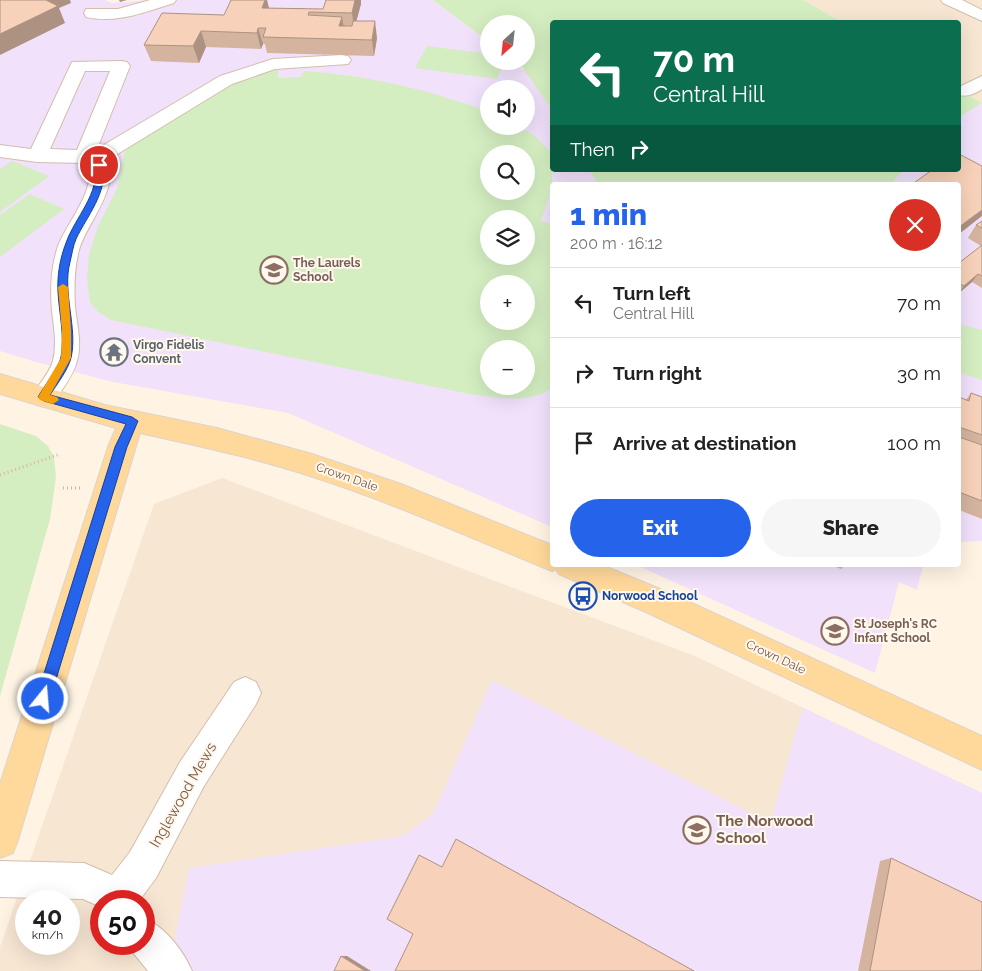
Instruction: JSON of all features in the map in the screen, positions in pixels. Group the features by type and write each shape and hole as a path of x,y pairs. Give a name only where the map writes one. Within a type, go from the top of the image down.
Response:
{"main road":[{"name":"Crown Dale","path":"0,384 132,421 217,439 312,465 391,492 550,557"},
{"path":"0,840 121,447 132,421"},
{"name":"Crown Dale","path":"574,567 659,603 982,753"}],"street":[{"path":"84,29 93,7 119,14 168,0"},
{"path":"949,0 982,16"},
{"path":"0,151 37,156 89,158 226,80 273,64 342,60"},
{"path":"37,156 78,66 121,66 89,158"},
{"path":"965,91 982,81"},
{"path":"44,397 66,358 63,291 64,265 70,242 97,190 101,176 99,165 89,158"},
{"name":"Inglewood Mews","path":"126,890 143,865 192,774 245,692"},
{"path":"0,879 84,881 102,890"},
{"path":"155,950 173,971"}],"path":[{"path":"0,475 60,454"},
{"path":"63,488 81,488"}],"shaded area":[{"name":"The Laurels School","path":"0,0 105,0 111,3 149,0 433,0 480,35 480,70 524,70 535,80 480,80 480,135 535,135 535,80 550,94 550,172 635,172 647,182 550,182 550,526 288,413 113,382 0,351"},
{"path":"803,0 982,0 982,103 961,91 961,20 838,20"},
{"path":"982,103 982,541 961,542 961,182 884,182 895,172 961,172 961,116"},
{"path":"222,478 695,656 982,793 982,971 0,971 0,947 15,904 15,955 80,955 80,890 20,890 154,504"},
{"name":"St Joseph's RC Infant School","path":"640,567 923,567 917,590 899,582 875,673"},
{"name":"The Norwood School","path":"492,680 770,823 803,708 982,793 982,971 191,971 172,951 189,868 403,836 433,814"}],"green space":[{"path":"433,0 803,0 838,20 550,20 550,107 535,85 535,80 531,80 524,70 535,70 535,15 480,15 480,35"},
{"path":"427,46 480,53 480,70 500,70 497,79 415,68"},
{"path":"278,69 278,78 301,77 304,71 351,76 421,90 480,109 480,135 533,135 550,152 550,172 552,173 550,192 540,221 550,224 550,389 533,397 523,398 501,398 469,394 111,320 98,312 90,302 87,278 89,255 98,226 117,189 125,149 236,81"},
{"path":"961,91 982,103 961,116"},
{"path":"12,161 49,176 0,212 0,169"},
{"path":"591,172 901,172 893,182 596,182"},
{"path":"30,194 64,209 0,257 0,215"},
{"path":"961,325 982,330 982,380 961,373"},
{"path":"0,424 36,436 48,446 54,457 56,477 50,519 0,696"}],"building":[{"path":"0,0 46,0 58,6 0,34"},
{"path":"231,0 265,0 262,8 323,9 326,0 355,0 352,13 309,12 308,15 342,17 339,26 352,26 353,21 375,21 372,40 263,37 266,28 258,28 257,33 201,31 193,46 144,45 162,13 224,15"},
{"path":"961,155 982,166 982,210 961,226 961,182 915,182 929,172 961,172"},
{"path":"982,221 982,228 976,225"},
{"path":"982,245 982,276 978,274 964,286 961,284 961,261"},
{"path":"971,393 982,397 982,435 961,428 961,398 969,401"},
{"path":"961,438 982,445 982,501 961,493"},
{"path":"456,839 694,971 395,971 413,934 387,919 419,855 442,867"},
{"path":"891,858 982,902 982,971 870,971"},
{"path":"341,956 365,971 334,971"}],"slow traffic":[{"path":"53,400 44,397 66,358 63,287"}],"place":[{"name":"The Laurels School","path":"274,270"},
{"name":"Virgo Fidelis Convent","path":"114,352"},
{"name":"Norwood School","path":"583,596"},
{"name":"St Joseph's RC Infant School","path":"835,631"},
{"name":"The Norwood School","path":"697,830"}],"route":[{"path":"43,699 121,447 132,421 44,397 66,358 63,291 64,265 70,242 97,190 101,176 99,165"}]}
